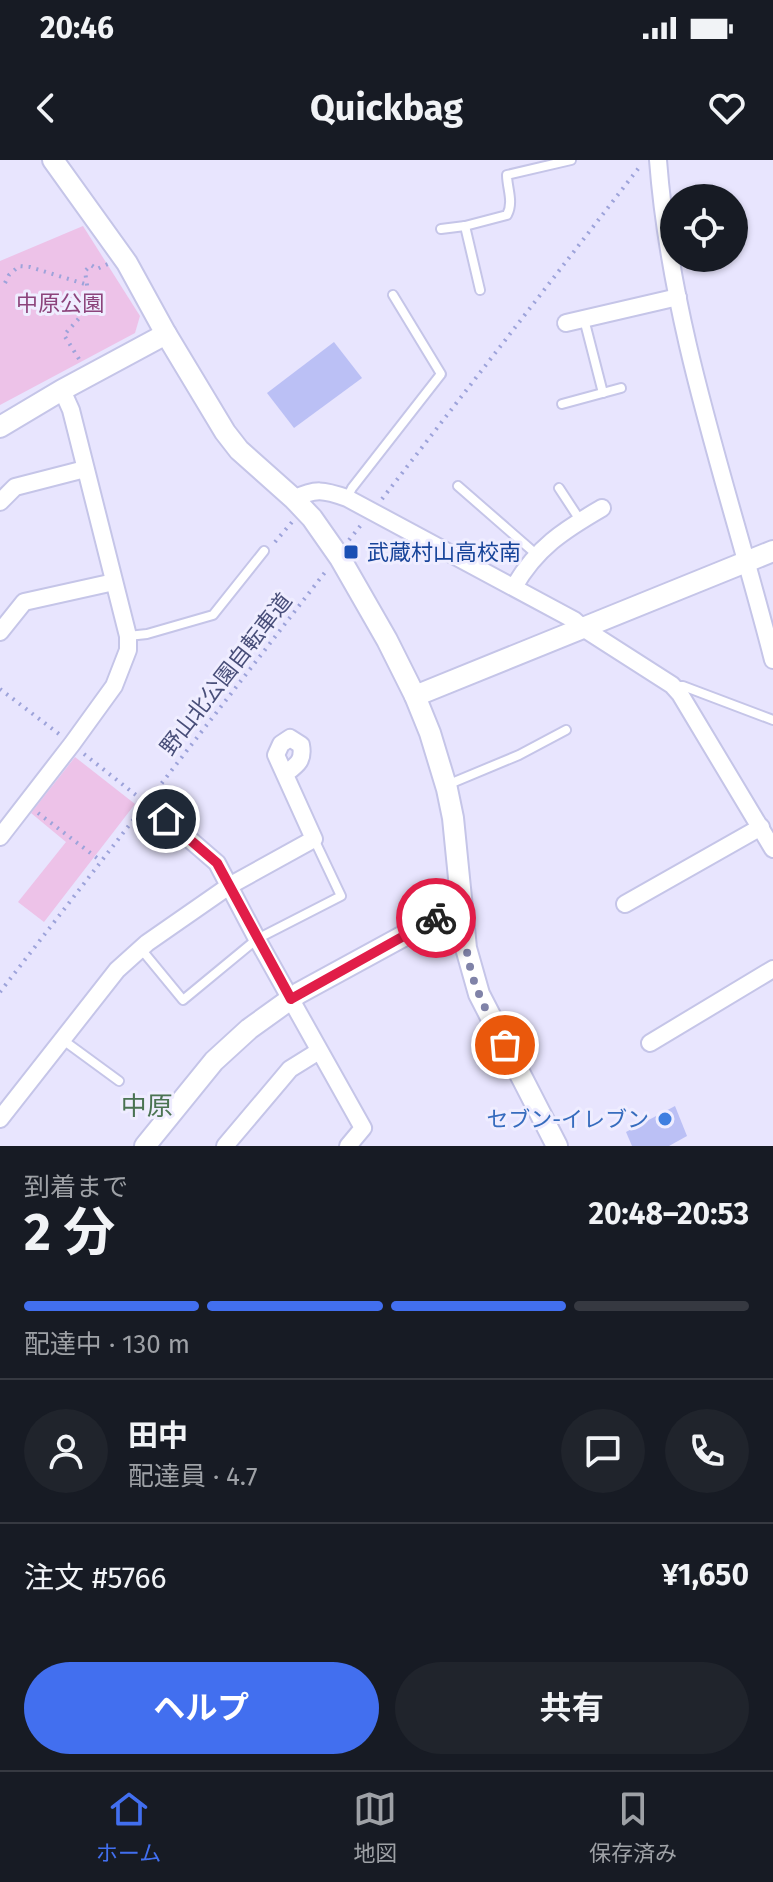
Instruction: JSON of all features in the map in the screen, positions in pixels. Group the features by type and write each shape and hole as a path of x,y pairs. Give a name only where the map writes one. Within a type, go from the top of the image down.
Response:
{"street":[{"path":"53,160 127,263 225,432 294,509 312,518 340,558 387,640 415,696 446,785 453,818 466,948 479,994 557,1146"},
{"path":"658,160 669,259 692,360 773,660"},
{"path":"566,323 678,297"},
{"path":"0,427 166,334"},
{"path":"0,837 114,686 128,650 128,636 71,410 62,390"},
{"path":"0,502 15,487 85,469"},
{"path":"294,509 307,492 319,490 347,498 574,620 672,685 773,849"},
{"path":"514,587 536,554 551,540 602,508"},
{"path":"415,696 773,551"},
{"path":"0,632 24,602 114,582"},
{"path":"0,1119 117,970 229,886 314,839 285,774"},
{"path":"166,819 217,863 363,1128 348,1146"},
{"path":"625,904 761,827"},
{"path":"145,1146 214,1061 249,1029 291,999 431,921 461,908"},
{"path":"650,1043 773,969"},
{"path":"225,1146 290,1069 319,1051"}],"lane":[{"path":"441,229 507,215 510,201 507,175 571,160"},
{"path":"465,226 480,290"},
{"path":"347,498 441,374 393,295"},
{"path":"584,318 603,393"},
{"path":"562,404 621,388"},
{"path":"458,486 536,554"},
{"path":"559,488 580,520"},
{"path":"128,636 147,634 213,615 264,551"},
{"path":"672,685 683,686 773,720"},
{"path":"446,785 519,755 566,730"},
{"path":"141,949 183,1000 257,939 341,896 314,839"},
{"path":"63,1040 119,1081"}],"path":[{"path":"378,504 645,160"},
{"path":"82,364 64,335 90,306 85,271 91,265 97,269 111,262"},
{"path":"5,283 19,266 88,285"},
{"path":"264,551 269,549 294,509"},
{"path":"348,541 368,517"},
{"name":"野山北公園自転車道","path":"0,992 330,566"},
{"path":"26,804 101,861"}],"green space":[{"name":"中原公園","path":"83,226 140,316 135,333 0,405 0,261"},
{"path":"75,757 135,804 44,922 18,902 66,842 31,813"}],"building":[{"path":"334,342 362,378 294,428 267,393"},
{"name":"セブン-イレブン","path":"675,1106 687,1136 669,1146 632,1146 626,1132"}],"way so far":[{"path":"436,918 461,908 471,971 505,1045"}],"place":[{"name":"武蔵村山高校南","path":"351,552"},
{"name":"セブン-イレブン","path":"665,1119"}],"district":[{"name":"中原","path":"147,1106"}],"route":[{"path":"166,819 217,863 291,999 436,918"}]}
